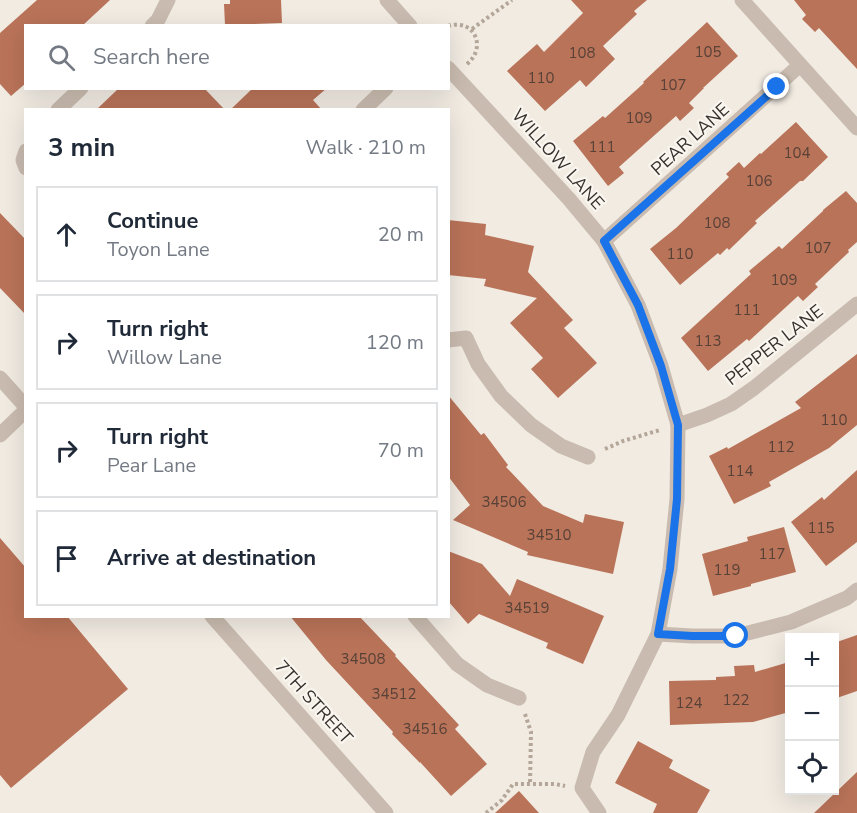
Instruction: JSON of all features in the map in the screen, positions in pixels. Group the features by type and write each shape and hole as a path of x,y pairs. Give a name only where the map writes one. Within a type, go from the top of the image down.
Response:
{"street":[{"path":"154,24 168,0"},
{"path":"387,0 408,24"},
{"path":"742,0 857,128"},
{"name":"PEAR LANE","path":"604,241 800,65"},
{"name":"WILLOW LANE","path":"451,71 569,199 604,241 638,305 661,366 678,425 676,511 670,569 658,634 618,715 593,752 582,788"},
{"path":"59,108 79,90"},
{"path":"365,108 384,90"},
{"name":"PEPPER LANE","path":"678,425 731,404 857,304"},
{"path":"450,340 466,338 478,364 501,396 531,425 561,446 588,457"},
{"path":"0,378 24,407"},
{"path":"0,435 24,411"},
{"path":"658,634 736,636 791,622 847,598 857,590"},
{"name":"7TH STREET","path":"214,618 386,813"},
{"path":"417,618 457,664 487,685 519,698"},
{"path":"582,788 599,813"}],"path":[{"path":"472,29 512,0"},
{"path":"450,26 462,25 472,29 477,41 477,51 472,60 451,71"},
{"path":"588,457 623,441 678,425"},
{"path":"519,698 531,732 530,784"},
{"path":"486,813 502,800 513,784 555,784 582,788"}],"building":[{"path":"37,0 110,0 84,24 24,24 24,85 11,96 0,84 0,33"},
{"path":"230,0 281,0 282,23 225,24 224,4 230,4"},
{"path":"571,0 647,0 634,11 637,14 603,46 615,59 586,87 580,80 545,111 507,71 537,44 544,52 583,13"},
{"path":"794,0 857,0 857,69 819,28 815,32 802,19 806,15"},
{"path":"707,22 738,56 689,103 694,108 680,121 676,116 619,167 624,173 608,186 573,141 603,116 605,118"},
{"path":"117,90 206,90 223,108 98,108"},
{"path":"251,90 325,90 313,100 320,108 232,108"},
{"path":"796,122 828,157 755,221 757,223 729,250 727,248 720,255 718,253 680,285 650,249 676,228 729,177 726,174 739,162 744,168"},
{"path":"846,191 857,203 857,242 815,284 818,287 803,301 798,296 749,341 747,339 708,371 681,338 751,274 749,271 779,246 782,249"},
{"path":"0,213 24,238 24,313 0,288"},
{"path":"450,220 486,224 485,235 534,246 528,272 573,320 564,328 597,363 558,398 531,369 543,358 510,323 537,298 484,286 486,279 450,275"},
{"path":"857,354 857,425 829,448 769,482 771,486 734,504 709,456 727,447 728,449 801,408 795,402"},
{"path":"450,397 481,435 484,433 508,465 506,467 543,506 583,523 585,514 624,522 613,574 527,555 528,552 453,520 470,505 450,479"},
{"path":"857,470 857,542 826,566 791,522 822,497 824,500"},
{"path":"784,527 796,572 713,596 702,554 748,541 747,537"},
{"path":"0,538 24,566 24,618 69,618 128,689 11,788 0,775"},
{"path":"450,552 482,564 510,596 517,579 604,616 583,664 546,648 548,643 479,614 468,624 450,603"},
{"path":"292,618 361,618 459,725 455,729 487,764 451,796 326,660"},
{"path":"857,635 857,691 839,697 839,687 839,641"},
{"path":"785,663 785,713 753,722 670,725 669,681 716,680 716,677 735,676 734,666 754,665 755,672"},
{"path":"638,741 673,760 669,768 710,790 697,813 653,813 657,804 615,783"},
{"path":"857,772 857,813 814,813 833,795 839,795 839,789"},
{"path":"519,791 539,813 495,813"}],"route":[{"path":"736,636 658,634 670,569 677,499 678,425 661,366 638,305 604,241 777,87"}]}
